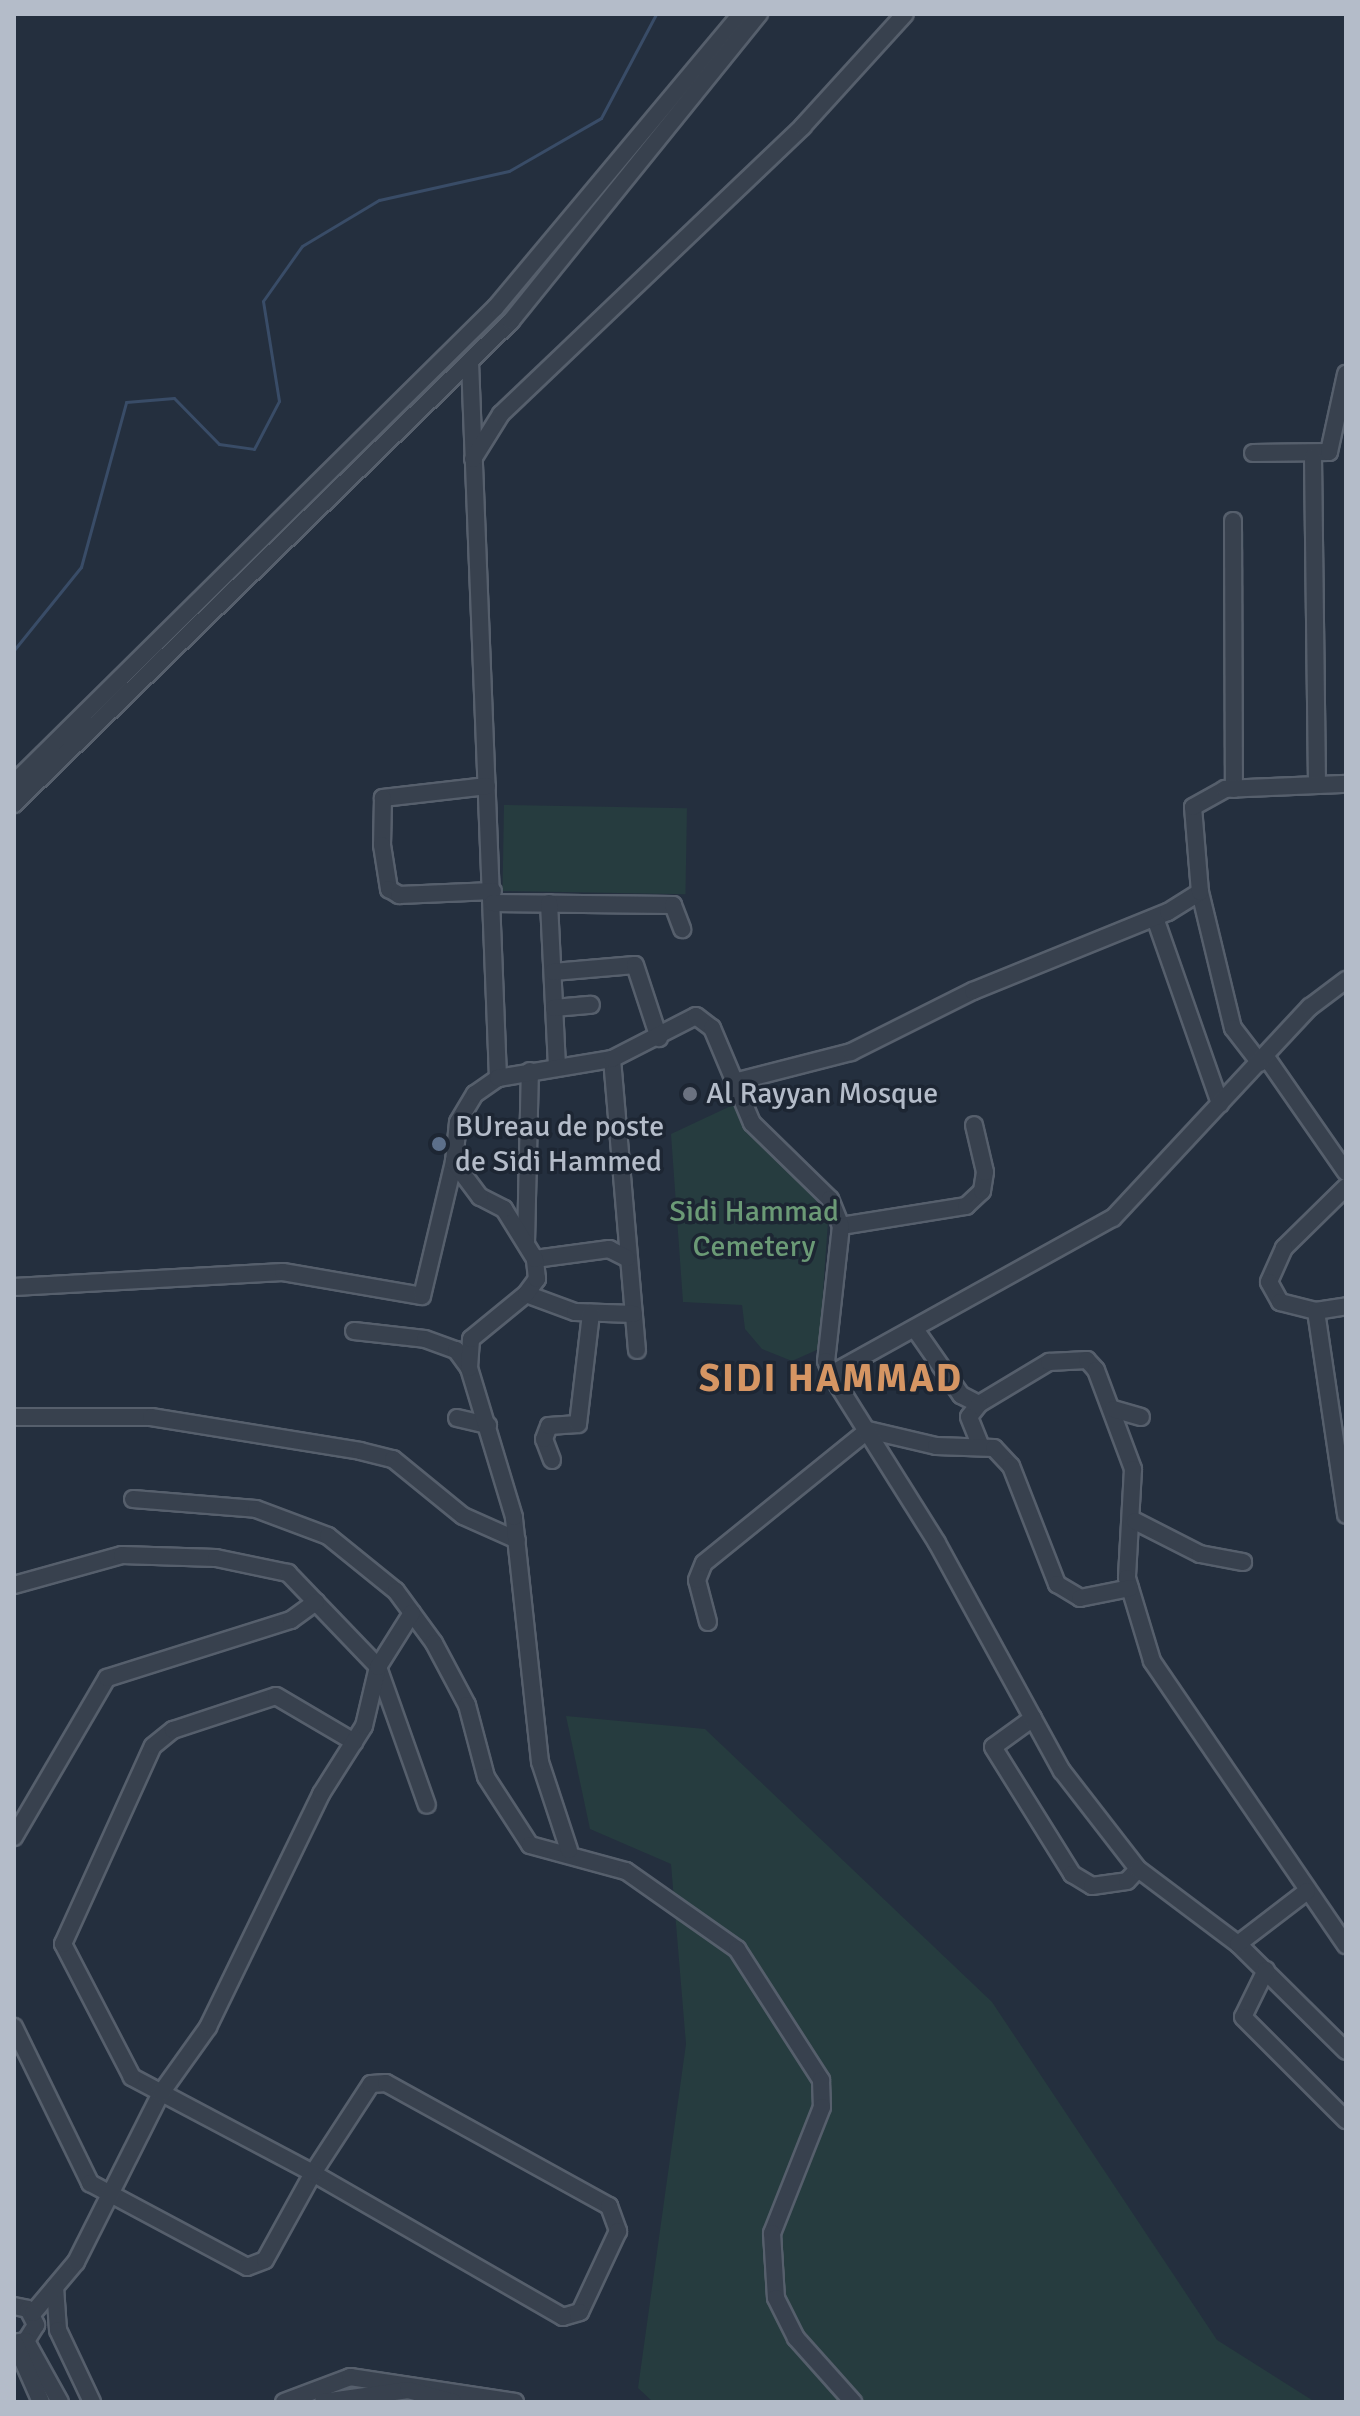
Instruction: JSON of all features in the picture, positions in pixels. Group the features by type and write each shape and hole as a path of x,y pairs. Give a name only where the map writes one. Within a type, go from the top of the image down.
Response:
{"street":[{"path":"14,783 452,347 587,204 741,14"},
{"path":"14,804 470,362 602,217 759,14"},
{"path":"473,460 501,414 803,126 905,14"},
{"path":"452,347 457,375"},
{"path":"470,362 498,1078"},
{"path":"1253,453 1313,457 1329,452 1346,374"},
{"path":"1313,457 1317,785"},
{"path":"1233,521 1234,789"},
{"path":"34,785 37,760"},
{"path":"1346,784 1234,789 1193,807 1200,892 1233,1028 1263,1060 1346,1172"},
{"path":"487,786 383,798 382,845 389,889 399,895 493,897 549,903 673,905 682,929"},
{"path":"734,1082 851,1052 973,991 1155,918 1200,892"},
{"path":"549,903 557,1066"},
{"path":"1155,918 1220,1104"},
{"path":"553,972 635,965 659,1038"},
{"path":"831,1374 917,1332 1113,1218 1310,1007 1346,980"},
{"path":"554,1008 591,1005"},
{"path":"14,1287 283,1272 422,1296 454,1162 458,1122 475,1094 498,1078 612,1059 659,1038 688,1017 706,1020 752,1123 815,1178 841,1226 826,1361 831,1374 868,1430 1062,1771 1138,1869 1238,1944 1346,2051"},
{"path":"612,1059 637,1350"},
{"path":"526,1243 530,1071"},
{"path":"841,1226 966,1206 982,1191 985,1172 974,1125"},
{"path":"454,1162 526,1243 535,1259 537,1279 526,1294 456,1350"},
{"path":"1346,1187 1284,1248 1269,1282 1280,1302 1316,1311 1346,1306"},
{"path":"535,1259 609,1249 627,1258"},
{"path":"526,1294 543,1305 591,1313 634,1314"},
{"path":"1316,1311 1346,1515"},
{"path":"552,1460 544,1439 549,1426 578,1424 591,1313"},
{"path":"354,1331 425,1339 456,1350 469,1368 488,1425 517,1540 540,1762 569,1850"},
{"path":"917,1332 961,1395 979,1404"},
{"path":"469,1368 471,1339"},
{"path":"1130,1588 1080,1598 1057,1584 1011,1466 980,1444 969,1417 979,1404 1033,1369 1074,1359 1096,1370 1133,1469 1135,1521 1130,1588 1172,1698 1203,1728 1307,1891 1346,1945"},
{"path":"1113,1409 1141,1417"},
{"path":"14,1417 151,1417 393,1459 463,1516 517,1540"},
{"path":"457,1418 488,1425"},
{"path":"868,1430 936,1446 980,1444"},
{"path":"708,1622 697,1580 704,1563 868,1430"},
{"path":"133,1499 256,1509 328,1536 412,1613 467,1705 486,1777 507,1817 530,1845 569,1850 626,1871 717,1929 821,2080 822,2107 772,2233 771,2272 796,2338 853,2402"},
{"path":"1135,1521 1200,1554 1243,1562"},
{"path":"14,1585 122,1555 216,1558 288,1573 378,1667 427,1805"},
{"path":"14,1837 107,1678 291,1620 316,1602"},
{"path":"33,2313 55,2287 161,2093 208,2027 321,1794 354,1742 378,1667 412,1613"},
{"path":"14,2027 90,2183 247,2267 265,2260 313,2173 378,2081 609,2206 618,2231 580,2312 563,2317 313,2173 161,2093 121,2062 63,1944 153,1746 173,1730 276,1696 354,1742"},
{"path":"1033,1718 993,1747 1072,1874 1092,1886 1127,1881 1138,1869"},
{"path":"1238,1944 1307,1891"},
{"path":"1266,1970 1243,2017 1346,2120"},
{"path":"55,2287 58,2330 92,2402"},
{"path":"15,2304 33,2313 36,2325 19,2342"},
{"path":"19,2342 41,2402"},
{"path":"19,2342 60,2402"},
{"path":"284,2402 350,2377 515,2402"},
{"path":"323,2402 408,2390 453,2402"}],"green space":[{"path":"504,805 687,808 685,894 502,891"},
{"name":"Sidi Hammad Cemetery","path":"735,1104 829,1207 819,1349 792,1361 762,1349 745,1329 742,1305 683,1302 671,1134"},
{"path":"566,1716 705,1729 992,2002 1217,2340 1315,2402 653,2402 638,2388 686,2044 671,1864 590,1829"}],"waterway":[{"path":"14,650 81,567 126,402 174,398 219,444 254,449 279,401 263,301 302,246 379,200 509,171 601,118 656,14"}],"place":[{"name":"Al Rayyan Mosque","path":"690,1094"},
{"name":"BUreau de poste de Sidi Hammed","path":"439,1144"}],"district":[{"name":"SIDI HAMMAD","path":"831,1379"}]}
